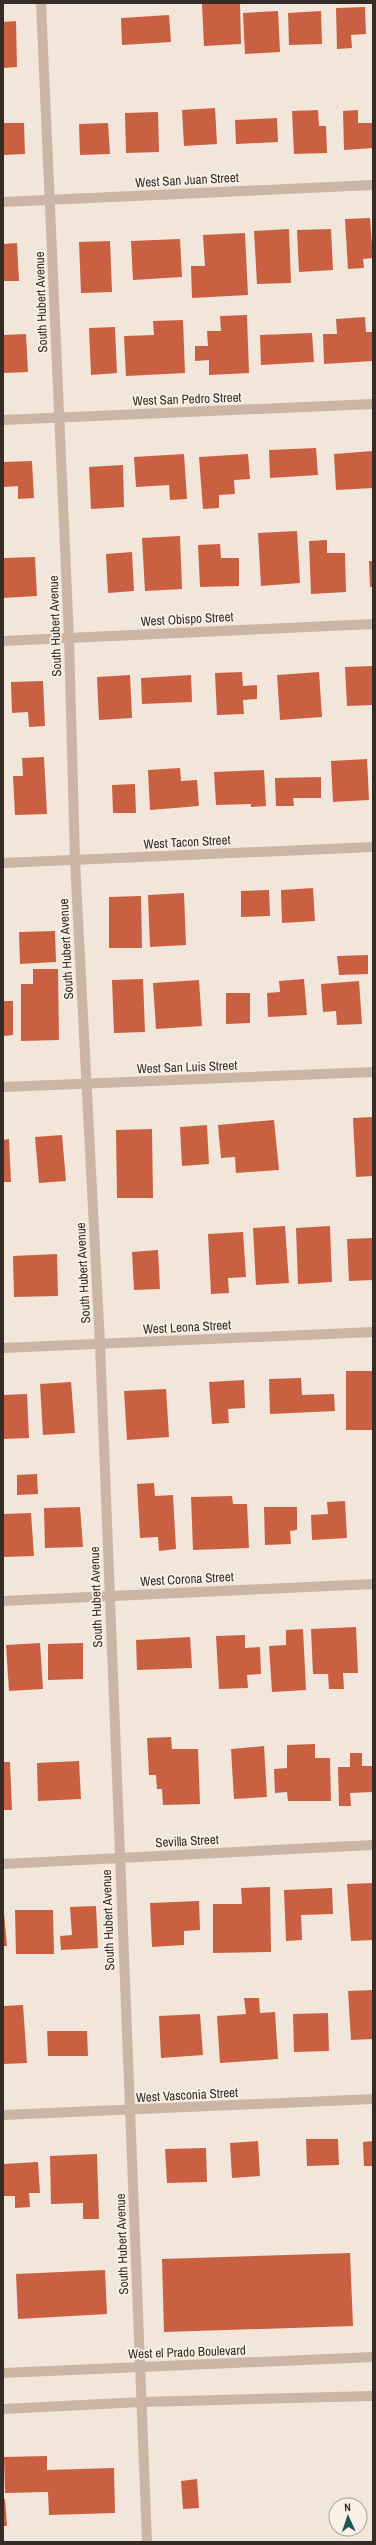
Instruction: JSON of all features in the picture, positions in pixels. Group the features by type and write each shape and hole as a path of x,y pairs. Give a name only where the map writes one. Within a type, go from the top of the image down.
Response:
{"street":[{"name":"South Hubert Avenue","path":"41,3 69,638 75,861 100,1344 147,2542"},
{"name":"West San Juan Street","path":"3,202 373,185"},
{"name":"West San Pedro Street","path":"3,420 373,404"},
{"name":"West Obispo Street","path":"3,641 373,624"},
{"name":"West Tacon Street","path":"3,863 373,847"},
{"name":"West San Luis Street","path":"3,1087 373,1072"},
{"name":"West Leona Street","path":"3,1348 373,1332"},
{"name":"West Corona Street","path":"3,1601 373,1584"},
{"name":"Sevilla Street","path":"3,1864 373,1845"},
{"name":"West Vasconia Street","path":"3,2115 373,2099"},
{"name":"West el Prado Boulevard","path":"3,2373 373,2357"},
{"path":"3,2409 142,2402 373,2396"}],"building":[{"path":"240,3 241,44 204,46 202,4"},
{"path":"365,7 366,34 351,35 352,48 337,49 336,8"},
{"path":"278,11 280,52 245,54 243,13"},
{"path":"321,11 322,44 289,45 288,13"},
{"path":"169,15 171,42 122,45 121,18"},
{"path":"16,21 17,67 3,68 3,22"},
{"path":"215,108 217,144 184,146 182,110"},
{"path":"318,110 319,126 326,126 327,153 294,154 292,111"},
{"path":"358,110 358,123 373,123 373,148 344,150 343,111"},
{"path":"158,112 159,152 126,153 125,113"},
{"path":"277,118 278,142 236,144 235,120"},
{"path":"3,123 24,123 25,154 3,155"},
{"path":"108,123 110,154 80,155 79,124"},
{"path":"370,218 373,258 363,259 364,268 348,269 345,219"},
{"path":"289,229 291,283 257,284 254,231"},
{"path":"331,229 333,270 299,272 297,230"},
{"path":"245,233 248,295 192,298 191,266 205,266 203,235"},
{"path":"180,239 182,277 133,280 131,241"},
{"path":"110,241 112,292 81,293 79,242"},
{"path":"17,243 19,281 3,281 3,244"},
{"path":"247,315 249,373 209,375 209,360 195,361 195,346 208,346 207,331 221,331 220,316"},
{"path":"365,317 366,332 373,332 373,361 324,364 323,334 337,334 336,319"},
{"path":"183,320 185,373 126,376 124,336 154,335 153,321"},
{"path":"115,327 117,373 91,375 89,328"},
{"path":"312,333 314,362 261,365 260,335"},
{"path":"26,334 28,372 3,373 3,335"},
{"path":"316,448 318,475 270,478 269,450"},
{"path":"373,451 373,488 336,490 334,454"},
{"path":"184,454 187,499 170,500 169,485 136,487 134,457"},
{"path":"248,454 250,479 234,480 235,494 219,495 219,508 203,509 199,457"},
{"path":"32,461 34,498 18,499 18,486 3,487 3,462"},
{"path":"123,465 124,507 91,509 89,467"},
{"path":"297,531 300,583 261,586 258,533"},
{"path":"180,536 182,589 145,591 142,538"},
{"path":"327,540 327,553 345,553 346,592 311,594 309,541"},
{"path":"220,544 221,558 239,558 239,586 200,587 198,545"},
{"path":"132,552 134,591 108,593 106,554"},
{"path":"35,557 37,596 3,598 3,558"},
{"path":"369,561 373,561 373,587 370,587"},
{"path":"373,666 373,705 347,706 345,667"},
{"path":"242,672 243,686 257,685 257,699 243,700 244,714 217,715 215,673"},
{"path":"319,672 322,717 280,720 277,675"},
{"path":"130,675 132,718 99,720 97,677"},
{"path":"191,675 192,702 142,704 141,678"},
{"path":"43,681 45,726 29,727 28,712 12,713 11,682"},
{"path":"44,757 47,814 15,815 13,776 23,776 22,758"},
{"path":"367,759 369,800 333,802 331,761"},
{"path":"180,768 181,781 197,780 199,806 150,810 148,770"},
{"path":"264,770 266,806 251,807 251,804 216,805 214,772"},
{"path":"321,777 321,798 293,798 294,806 276,806 275,778"},
{"path":"135,784 136,813 113,813 112,785"},
{"path":"313,888 315,921 282,923 281,890"},
{"path":"269,890 270,916 241,917 241,891"},
{"path":"184,893 186,945 150,947 148,895"},
{"path":"141,896 142,948 109,948 109,897"},
{"path":"55,931 56,962 20,964 19,932"},
{"path":"368,955 368,974 339,975 337,956"},
{"path":"33,969 58,969 59,1040 21,1041 21,984 33,984"},
{"path":"143,979 145,1032 114,1033 112,980"},
{"path":"304,979 307,1015 268,1017 267,993 280,992 279,981"},
{"path":"199,980 202,1026 156,1029 153,983"},
{"path":"359,981 362,1024 337,1025 336,1011 323,1012 321,984"},
{"path":"226,993 250,993 250,1023 226,1024"},
{"path":"3,1001 13,1001 13,1035 3,1036"},
{"path":"373,1117 373,1176 356,1177 353,1118"},
{"path":"274,1120 279,1170 236,1173 235,1157 221,1158 218,1125"},
{"path":"207,1125 209,1164 182,1166 180,1127"},
{"path":"152,1129 153,1198 117,1198 116,1130"},
{"path":"62,1135 66,1181 39,1183 35,1137"},
{"path":"9,1139 11,1182 3,1182 3,1140"},
{"path":"285,1226 289,1283 256,1285 253,1228"},
{"path":"330,1226 332,1282 298,1284 296,1228"},
{"path":"243,1232 246,1277 228,1278 229,1293 211,1294 208,1234"},
{"path":"373,1238 373,1280 349,1281 347,1239"},
{"path":"158,1250 160,1289 134,1290 132,1252"},
{"path":"57,1254 58,1296 14,1297 13,1256"},
{"path":"346,1371 373,1371 373,1430 346,1430"},
{"path":"301,1378 302,1395 334,1394 335,1411 270,1414 269,1379"},
{"path":"244,1380 245,1408 228,1409 229,1423 212,1424 209,1382"},
{"path":"71,1382 75,1433 43,1435 40,1384"},
{"path":"166,1389 169,1437 127,1440 124,1391"},
{"path":"27,1394 29,1438 3,1439 3,1395"},
{"path":"37,1474 38,1494 17,1495 17,1475"},
{"path":"154,1483 155,1496 173,1495 176,1549 159,1551 158,1537 140,1538 137,1484"},
{"path":"232,1496 233,1504 247,1504 249,1548 193,1550 191,1497"},
{"path":"345,1501 347,1538 312,1540 311,1515 328,1514 327,1502"},
{"path":"80,1507 83,1547 45,1548 44,1508"},
{"path":"264,1507 297,1507 297,1530 290,1531 291,1544 265,1545"},
{"path":"31,1513 34,1556 3,1557 3,1514"},
{"path":"356,1627 358,1673 343,1673 344,1689 329,1689 328,1674 313,1674 311,1629"},
{"path":"303,1629 306,1690 272,1692 269,1646 286,1645 286,1630"},
{"path":"245,1635 245,1648 260,1647 261,1674 247,1675 248,1688 219,1689 216,1636"},
{"path":"190,1637 192,1668 137,1670 136,1640"},
{"path":"40,1643 43,1689 9,1691 6,1645"},
{"path":"83,1643 83,1679 48,1680 48,1644"},
{"path":"171,1737 172,1749 198,1749 200,1804 163,1805 162,1789 157,1789 156,1775 149,1775 147,1738"},
{"path":"315,1744 315,1758 330,1758 331,1801 288,1801 287,1792 275,1793 274,1769 287,1768 287,1745"},
{"path":"264,1746 267,1797 234,1799 231,1749"},
{"path":"350,1753 362,1753 362,1766 373,1766 373,1792 350,1793 351,1806 339,1806 338,1767 350,1767"},
{"path":"79,1761 81,1799 38,1801 37,1763"},
{"path":"3,1762 10,1762 12,1810 3,1810"},
{"path":"373,1883 373,1940 351,1941 347,1884"},
{"path":"270,1887 271,1952 213,1953 213,1904 242,1904 241,1888"},
{"path":"332,1888 333,1914 301,1915 302,1940 286,1941 284,1890"},
{"path":"199,1901 200,1930 184,1931 184,1945 152,1947 150,1903"},
{"path":"3,1902 7,1946 3,1946"},
{"path":"96,1906 98,1948 61,1950 60,1936 72,1935 70,1907"},
{"path":"15,1910 53,1910 54,1954 16,1954"},
{"path":"373,1990 373,2039 351,2040 348,1991"},
{"path":"244,1998 259,1998 260,2013 275,2012 278,2059 220,2063 217,2016 246,2014"},
{"path":"23,2005 27,2063 3,2064 3,2006"},
{"path":"328,2013 329,2051 294,2052 293,2014"},
{"path":"200,2014 203,2055 161,2058 159,2016"},
{"path":"47,2031 87,2031 88,2056 48,2056"},
{"path":"306,2139 338,2139 339,2165 307,2166"},
{"path":"258,2141 260,2176 232,2178 230,2143"},
{"path":"373,2141 373,2166 364,2166 363,2142"},
{"path":"206,2148 207,2182 167,2183 165,2149"},
{"path":"97,2154 99,2219 83,2219 83,2203 51,2204 50,2156"},
{"path":"38,2162 40,2193 29,2193 30,2207 15,2208 15,2196 3,2196 3,2164"},
{"path":"350,2253 353,2326 164,2332 162,2259"},
{"path":"105,2270 107,2314 18,2319 16,2274"},
{"path":"47,2456 47,2470 114,2468 115,2513 49,2515 48,2492 5,2493 4,2457"},
{"path":"197,2479 199,2508 183,2509 181,2481"},
{"path":"3,2499 5,2499 7,2526 3,2526"}]}
